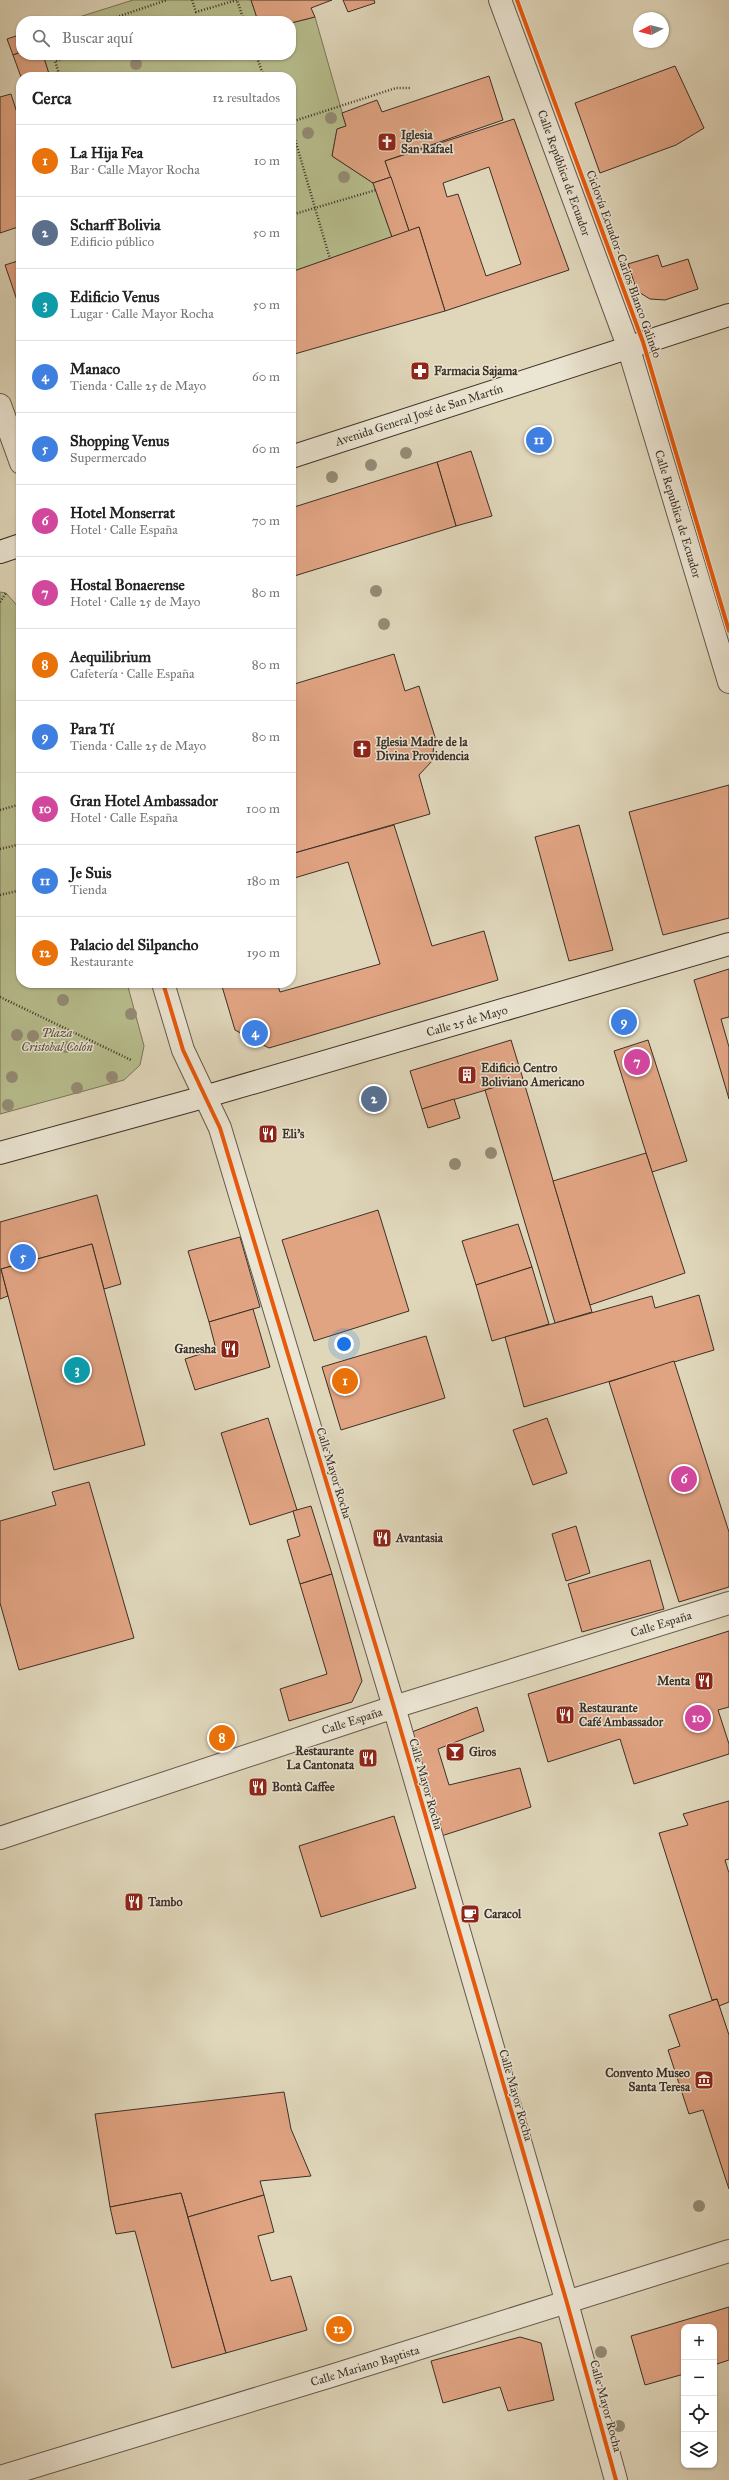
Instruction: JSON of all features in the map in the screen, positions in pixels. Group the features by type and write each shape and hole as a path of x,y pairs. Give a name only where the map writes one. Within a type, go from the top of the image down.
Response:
{"street":[{"name":"Calle República de Ecuador","path":"500,0 628,346"},
{"name":"Avenida General José de San Martín","path":"296,455 628,346 729,315"},
{"name":"Calle Republica de Ecuador","path":"628,346 729,682"},
{"path":"0,405 16,449"},
{"path":"0,552 16,547"},
{"name":"Calle 25 de Mayo","path":"204,1097 729,944"},
{"path":"0,1153 204,1097 183,1050 164,988"},
{"name":"Calle Mayor Rocha","path":"204,1097 220,1128 394,1707 567,2303 616,2480"},
{"name":"Calle España","path":"0,1838 394,1707 729,1603"},
{"name":"Calle Mariano Baptista","path":"0,2477 567,2303 729,2251"}],"path":[{"path":"119,16 167,0"},
{"path":"192,0 196,12 237,0 242,16"},
{"path":"58,60 55,61 58,72"},
{"path":"258,60 262,72"},
{"path":"296,120 396,88 412,88"},
{"path":"296,144 330,259"},
{"path":"296,213 376,190"},
{"path":"0,602 6,593"},
{"path":"0,810 16,805"},
{"path":"0,849 16,845"},
{"path":"0,895 16,891"},
{"path":"0,997 131,1060"}],"green space":[{"path":"133,0 251,0 256,16 82,16"},
{"path":"315,17 346,126 337,129 332,156 373,183 392,237 296,270 296,72 48,72 45,60 296,60 296,22"},
{"name":"Plaza Cristobal Colón","path":"0,592 6,593 16,604 16,988 128,988 144,1046 140,1065 124,1080 0,1114"}],"building":[{"path":"251,0 332,0 311,8 315,17 296,22 296,16 256,16"},
{"path":"343,0 374,0 375,3 348,12"},
{"path":"16,36 16,54 13,55 7,39"},
{"path":"16,54 16,60 45,60 48,72 19,72 13,55"},
{"path":"675,66 704,128 676,145 600,173 575,103"},
{"name":"Iglesia San Rafael","path":"489,76 503,120 385,161 391,177 373,183 332,156 337,129 346,126 342,113 377,100 382,112"},
{"path":"11,94 16,110 16,228 0,233 0,97"},
{"path":"514,119 569,270 445,311 419,227 409,231 385,161","holes":["489,167 521,264 486,276 458,194 447,197 443,183"]},
{"path":"391,177 409,231 392,237 373,183"},
{"path":"419,227 445,311 296,354 296,270"},
{"path":"658,255 662,267 688,259 698,289 665,300 650,299 637,291 628,264"},
{"path":"16,262 16,297 5,265"},
{"path":"471,451 492,516 456,526 437,462"},
{"path":"437,462 456,526 296,575 296,506"},
{"name":"Iglesia Madre de la Divina Providencia","path":"394,654 405,691 419,686 435,737 432,761 419,775 430,814 296,853 296,683"},
{"path":"729,785 729,918 663,935 629,812"},
{"path":"394,825 432,946 484,931 498,980 269,1048 235,1030 222,988 279,988 280,992 380,964 348,862 296,878 296,853"},
{"path":"579,825 613,950 569,961 535,837"},
{"path":"729,969 729,1017 721,1019 729,1047 729,1099 694,980"},
{"name":"Edificio Centro Boliviano Americano","path":"511,1040 523,1079 422,1109 410,1071"},
{"path":"648,1040 687,1161 652,1172 614,1051"},
{"path":"523,1079 592,1312 555,1323 485,1090"},
{"path":"454,1099 460,1118 428,1128 422,1109"},
{"path":"646,1153 685,1273 590,1305 553,1181"},
{"path":"97,1195 121,1284 104,1289 92,1244 1,1269 8,1296 0,1299 0,1222"},
{"path":"378,1210 409,1311 314,1341 282,1240"},
{"path":"518,1224 532,1267 476,1285 462,1241"},
{"path":"240,1237 260,1307 209,1322 188,1251"},
{"path":"92,1244 145,1445 54,1470 1,1269"},
{"path":"532,1267 549,1324 492,1341 476,1285"},
{"path":"699,1295 714,1350 524,1407 505,1337 652,1296 655,1308"},
{"path":"253,1309 270,1367 195,1390 185,1359 216,1349 209,1322"},
{"path":"426,1336 445,1398 341,1430 322,1367"},
{"path":"674,1361 729,1532 729,1587 679,1602 609,1382"},
{"path":"268,1418 297,1510 250,1525 221,1433"},
{"path":"547,1418 567,1473 533,1485 513,1430"},
{"path":"89,1482 134,1638 19,1670 0,1603 0,1521 56,1505 52,1492"},
{"path":"311,1506 332,1574 300,1584 287,1540 300,1536 293,1511"},
{"path":"576,1526 590,1573 566,1581 552,1534"},
{"path":"650,1560 664,1609 582,1632 568,1584"},
{"path":"332,1574 362,1681 352,1702 289,1721 280,1689 327,1674 300,1584"},
{"path":"729,1631 729,1707 718,1710 729,1744 729,1754 634,1784 620,1739 548,1762 528,1694"},
{"path":"477,1707 484,1731 438,1749 449,1785 520,1768 531,1807 432,1839 404,1735"},
{"path":"729,1801 729,1859 725,1860 729,1873 729,2002 719,2006 717,1999 712,2000 659,1833 688,1825 683,1814"},
{"path":"394,1816 416,1888 321,1917 299,1846"},
{"name":"Convento Museo Santa Teresa","path":"717,1999 729,2035 729,2189 703,2110 689,2114 668,2050 680,2046 669,2015"},
{"path":"284,2092 291,2129 311,2176 260,2181 264,2195 188,2217 181,2193 110,2207 95,2114"},
{"path":"181,2193 226,2353 172,2368 135,2231 116,2234 110,2207"},
{"path":"264,2195 274,2232 258,2236 271,2281 291,2276 307,2330 226,2353 188,2217"},
{"path":"729,2307 729,2360 717,2364 717,2324 681,2324 681,2375 645,2385 631,2336"},
{"path":"520,2337 541,2343 554,2400 508,2411 500,2387 443,2403 431,2361"}],"cycle path":[{"name":"Ciclovía Ecuador-Carlos Blanco Galindo","path":"517,0 643,342 729,631"},
{"path":"164,988 183,1050 220,1128 394,1707 567,2303 616,2480"}],"place":[{"name":"Iglesia San Rafael","path":"387,142"},
{"name":"Farmacia Sajama","path":"420,371"},
{"name":"Je Suis","path":"539,440"},
{"name":"Iglesia Madre de la Divina Providencia","path":"362,749"},
{"name":"Para Tí","path":"624,1022"},
{"name":"Manaco","path":"255,1033"},
{"name":"Hostal Bonaerense","path":"637,1062"},
{"name":"Edificio Centro Boliviano Americano","path":"467,1075"},
{"name":"Scharff Bolivia","path":"374,1099"},
{"name":"Eli's","path":"268,1134"},
{"name":"Shopping Venus","path":"23,1257"},
{"name":"Ganesha","path":"230,1349"},
{"name":"Edificio Venus","path":"77,1370"},
{"name":"La Hija Fea","path":"345,1381"},
{"name":"Hotel Monserrat","path":"684,1479"},
{"name":"Avantasia","path":"382,1538"},
{"name":"Menta","path":"704,1681"},
{"name":"Restaurante Café Ambassador","path":"565,1715"},
{"name":"Gran Hotel Ambassador","path":"698,1718"},
{"name":"Aequilibrium","path":"222,1738"},
{"name":"Giros","path":"455,1752"},
{"name":"Restaurante La Cantonata","path":"368,1758"},
{"name":"Bontà Caffee","path":"258,1787"},
{"name":"Tambo","path":"134,1902"},
{"name":"Caracol","path":"470,1914"},
{"name":"Convento Museo Santa Teresa","path":"704,2080"},
{"name":"Palacio del Silpancho","path":"339,2329"}]}
